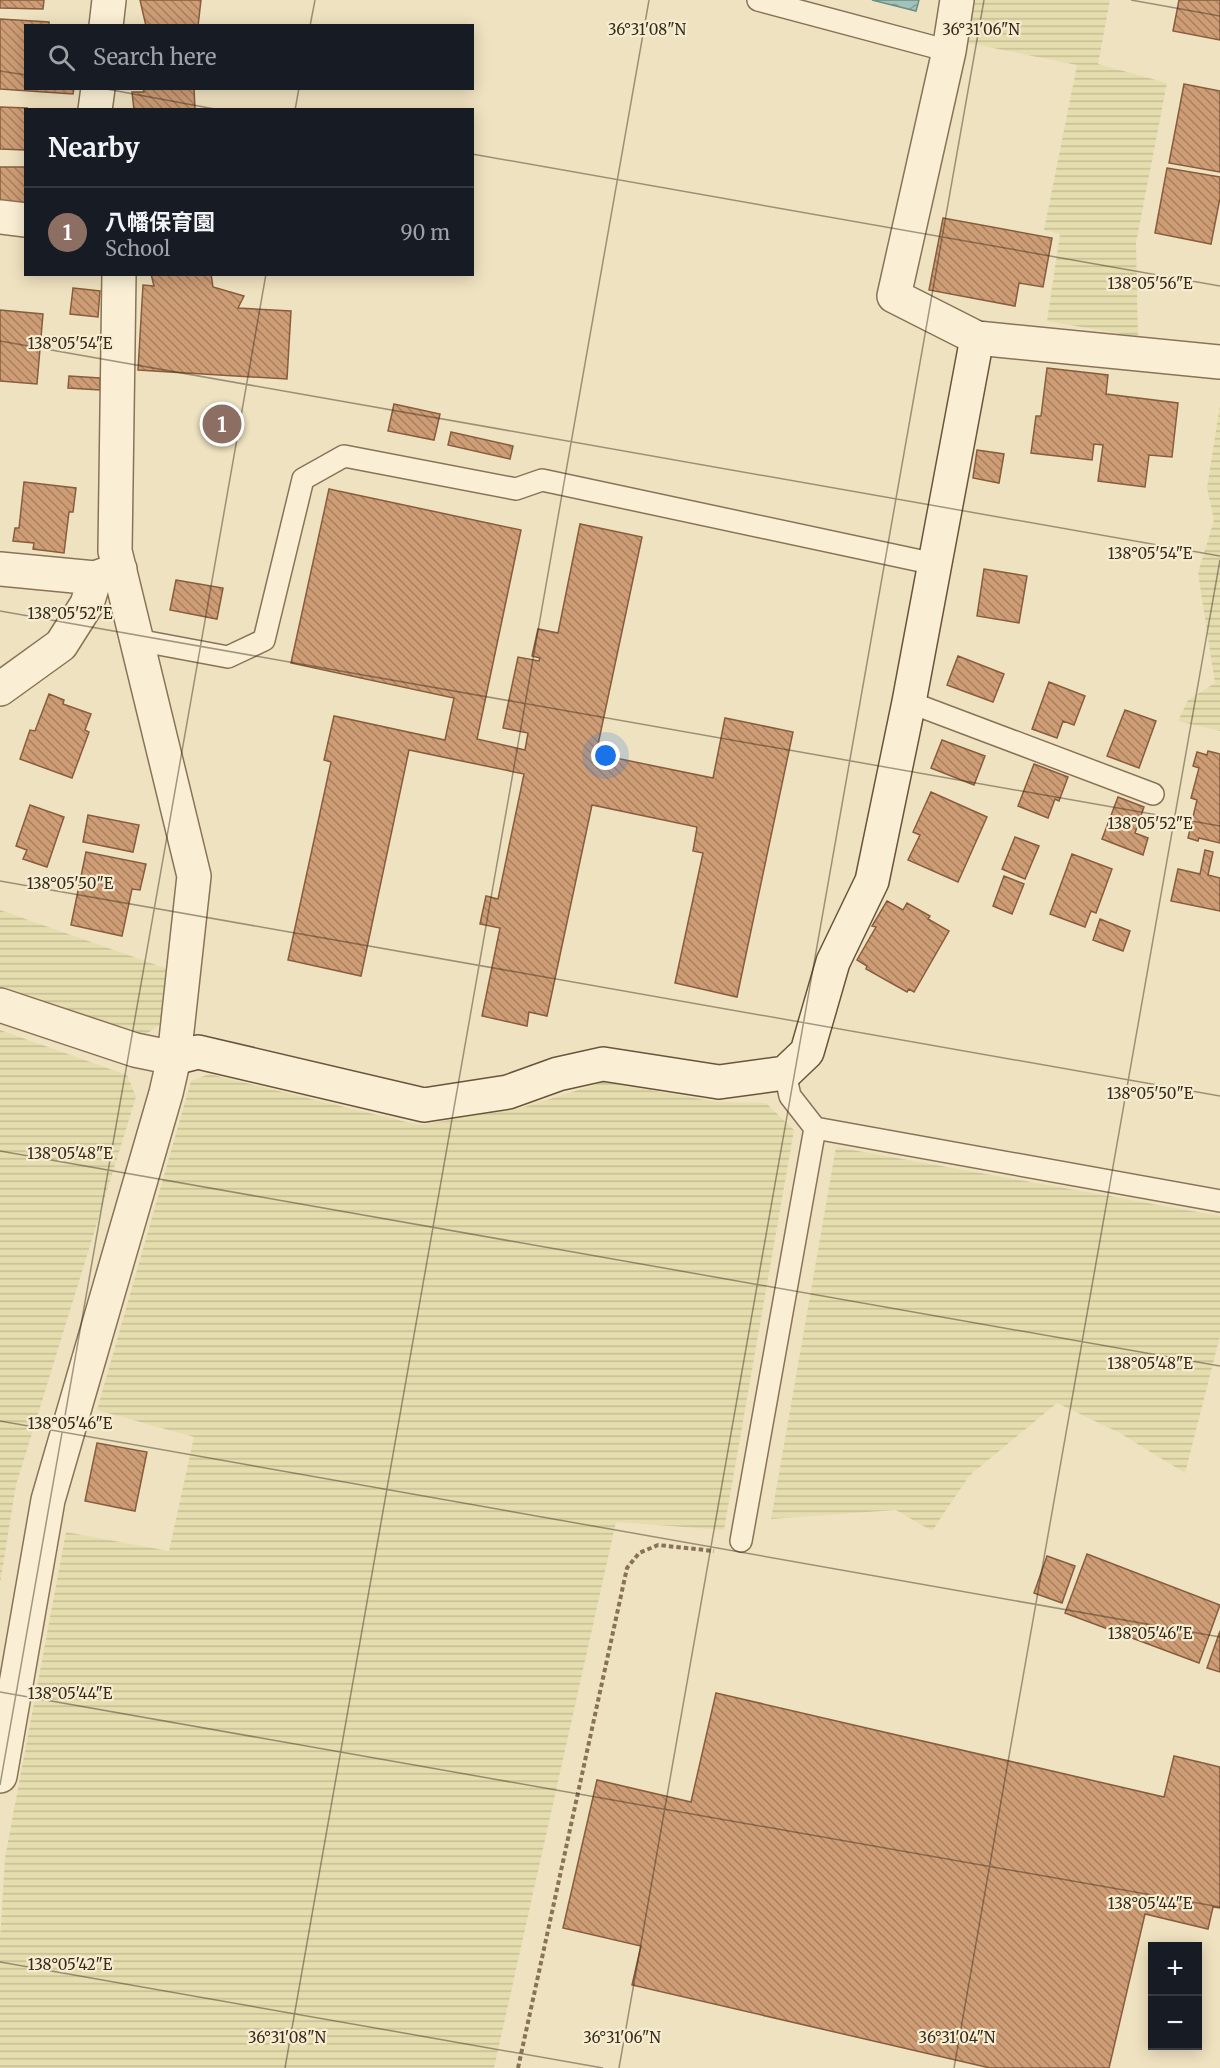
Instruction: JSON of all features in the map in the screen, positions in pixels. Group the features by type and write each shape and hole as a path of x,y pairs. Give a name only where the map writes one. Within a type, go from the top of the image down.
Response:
{"street":[{"path":"106,24 109,0"},
{"path":"957,0 949,51 894,296 976,338 1220,362"},
{"path":"95,108 98,90"},
{"path":"0,217 24,220"},
{"path":"0,689 61,645 107,574 115,551 119,276"},
{"path":"0,1005 135,1050 174,1058 198,1052 424,1105 508,1092 558,1074 603,1064 719,1082 785,1073 807,1052 833,962 872,881 909,702 976,338"},
{"path":"0,569 107,574"},
{"path":"0,1776 48,1500 166,1093 174,1058 194,876 137,640 107,574"}],"lane":[{"path":"758,0 949,51"},
{"path":"137,640 228,657 264,639 303,478 344,456 516,489 542,480 935,564"},
{"path":"909,702 1153,794"},
{"path":"785,1073 790,1096 815,1128 1220,1201"},
{"path":"741,1541 815,1128"}],"path":[{"path":"518,2068 627,1568 639,1553 658,1545 728,1552 741,1541"}],"shaded area":[{"path":"975,0 1110,0 1098,64 1167,83 1136,243 1138,337 1047,321 1060,234 1044,230 1077,65 968,43"},
{"path":"1220,405 1220,731 1178,721 1188,700 1215,683 1198,573 1214,520 1207,488"},
{"path":"0,910 168,969 162,1023 142,1037 0,992"},
{"path":"0,1030 127,1075 136,1097 16,1485 0,1584"},
{"path":"209,1074 419,1125 521,1108 604,1082 718,1102 766,1103 794,1130 724,1530 616,1522 494,2068 0,2068 0,1940 5,1858 66,1532 169,1551 194,1437 97,1410 191,1081"},
{"path":"836,1147 1220,1216 1220,1336 1185,1473 1118,1432 1057,1403 969,1476 932,1531 896,1510 771,1519"}],"water":[{"path":"872,0 919,0 916,11"}],"building":[{"path":"0,0 44,0 43,9 0,8"},
{"path":"140,0 201,0 198,24 146,24"},
{"path":"1179,0 1220,0 1220,40 1173,31"},
{"path":"0,19 49,22 49,24 24,24 24,90 74,90 73,94 0,89"},
{"path":"1184,84 1220,91 1220,172 1169,163"},
{"path":"144,90 194,90 195,108 134,108 132,92 144,92"},
{"path":"0,107 27,108 24,108 24,150 0,149"},
{"path":"0,167 24,167 24,204 0,203"},
{"path":"1167,168 1220,177 1220,198 1211,244 1155,233"},
{"path":"943,218 1052,238 1043,287 1019,283 1015,306 929,290"},
{"path":"152,276 211,276 213,287 244,296 238,308 291,311 287,379 138,370 143,285 154,286"},
{"path":"73,288 100,291 98,317 70,314"},
{"path":"0,310 43,314 37,384 0,381"},
{"path":"1047,368 1108,375 1106,394 1178,403 1172,457 1149,455 1145,487 1098,481 1103,445 1094,444 1092,460 1031,453 1036,416 1041,416"},
{"path":"69,376 100,378 100,390 68,388"},
{"path":"394,404 440,414 434,440 388,431"},
{"path":"451,432 513,446 510,459 448,445"},
{"path":"977,450 1004,454 999,483 973,478"},
{"path":"24,482 76,488 73,512 69,512 64,553 33,549 34,543 13,541 15,528 19,528"},
{"path":"329,489 521,530 477,739 525,750 528,733 503,728 518,657 539,661 540,658 532,656 538,629 558,633 580,524 642,537 596,754 713,778 725,718 793,732 737,997 675,983 703,853 693,851 697,827 592,805 547,1016 529,1012 527,1026 482,1016 500,928 480,924 486,896 498,899 524,774 409,750 361,976 288,960 331,762 324,760 334,716 445,740 454,698 291,663"},
{"path":"984,569 1027,576 1019,623 977,616"},
{"path":"176,580 223,588 217,619 170,610"},
{"path":"958,656 1004,674 993,702 947,685"},
{"path":"1049,682 1085,696 1074,725 1063,721 1057,738 1032,729"},
{"path":"49,694 64,700 63,704 91,714 85,730 89,732 72,778 20,759 30,730 35,731"},
{"path":"1125,710 1156,721 1139,768 1107,756"},
{"path":"942,740 985,756 974,785 931,768"},
{"path":"1208,751 1220,754 1220,843 1188,838 1197,800 1191,798 1199,768 1193,766 1197,752 1207,755"},
{"path":"1034,764 1068,777 1059,801 1055,799 1048,818 1018,806"},
{"path":"931,792 987,817 958,882 908,860 920,835 913,832"},
{"path":"1118,797 1144,807 1135,833 1148,838 1143,855 1102,839"},
{"path":"30,805 64,817 47,867 23,859 27,850 16,846"},
{"path":"88,815 139,825 133,852 83,842"},
{"path":"1015,837 1039,846 1025,879 1002,869"},
{"path":"1205,850 1213,852 1208,875 1220,878 1220,911 1171,901 1178,869 1200,874"},
{"path":"86,852 146,864 140,890 132,889 122,936 71,925"},
{"path":"1072,854 1112,869 1096,913 1091,911 1085,927 1050,914"},
{"path":"1004,876 1024,884 1012,914 993,906"},
{"path":"887,901 903,910 907,903 930,916 928,919 949,931 914,992 909,989 907,992 866,969 867,966 857,960 876,927 872,926"},
{"path":"1100,919 1130,931 1123,951 1093,940"},
{"path":"97,1443 147,1452 135,1511 85,1501"},
{"path":"1087,1554 1220,1605 1199,1663 1065,1613"},
{"path":"1047,1556 1075,1566 1062,1603 1034,1593"},
{"path":"1220,1631 1220,1672 1207,1668"},
{"path":"716,1693 1164,1797 1174,1756 1220,1767 1220,1908 1213,1907 1208,1929 1145,1914 1109,2068 990,2068 632,1985 641,1946 563,1928 597,1780 691,1802"}],"place":[{"name":"八幡保育園","path":"222,424"}]}
